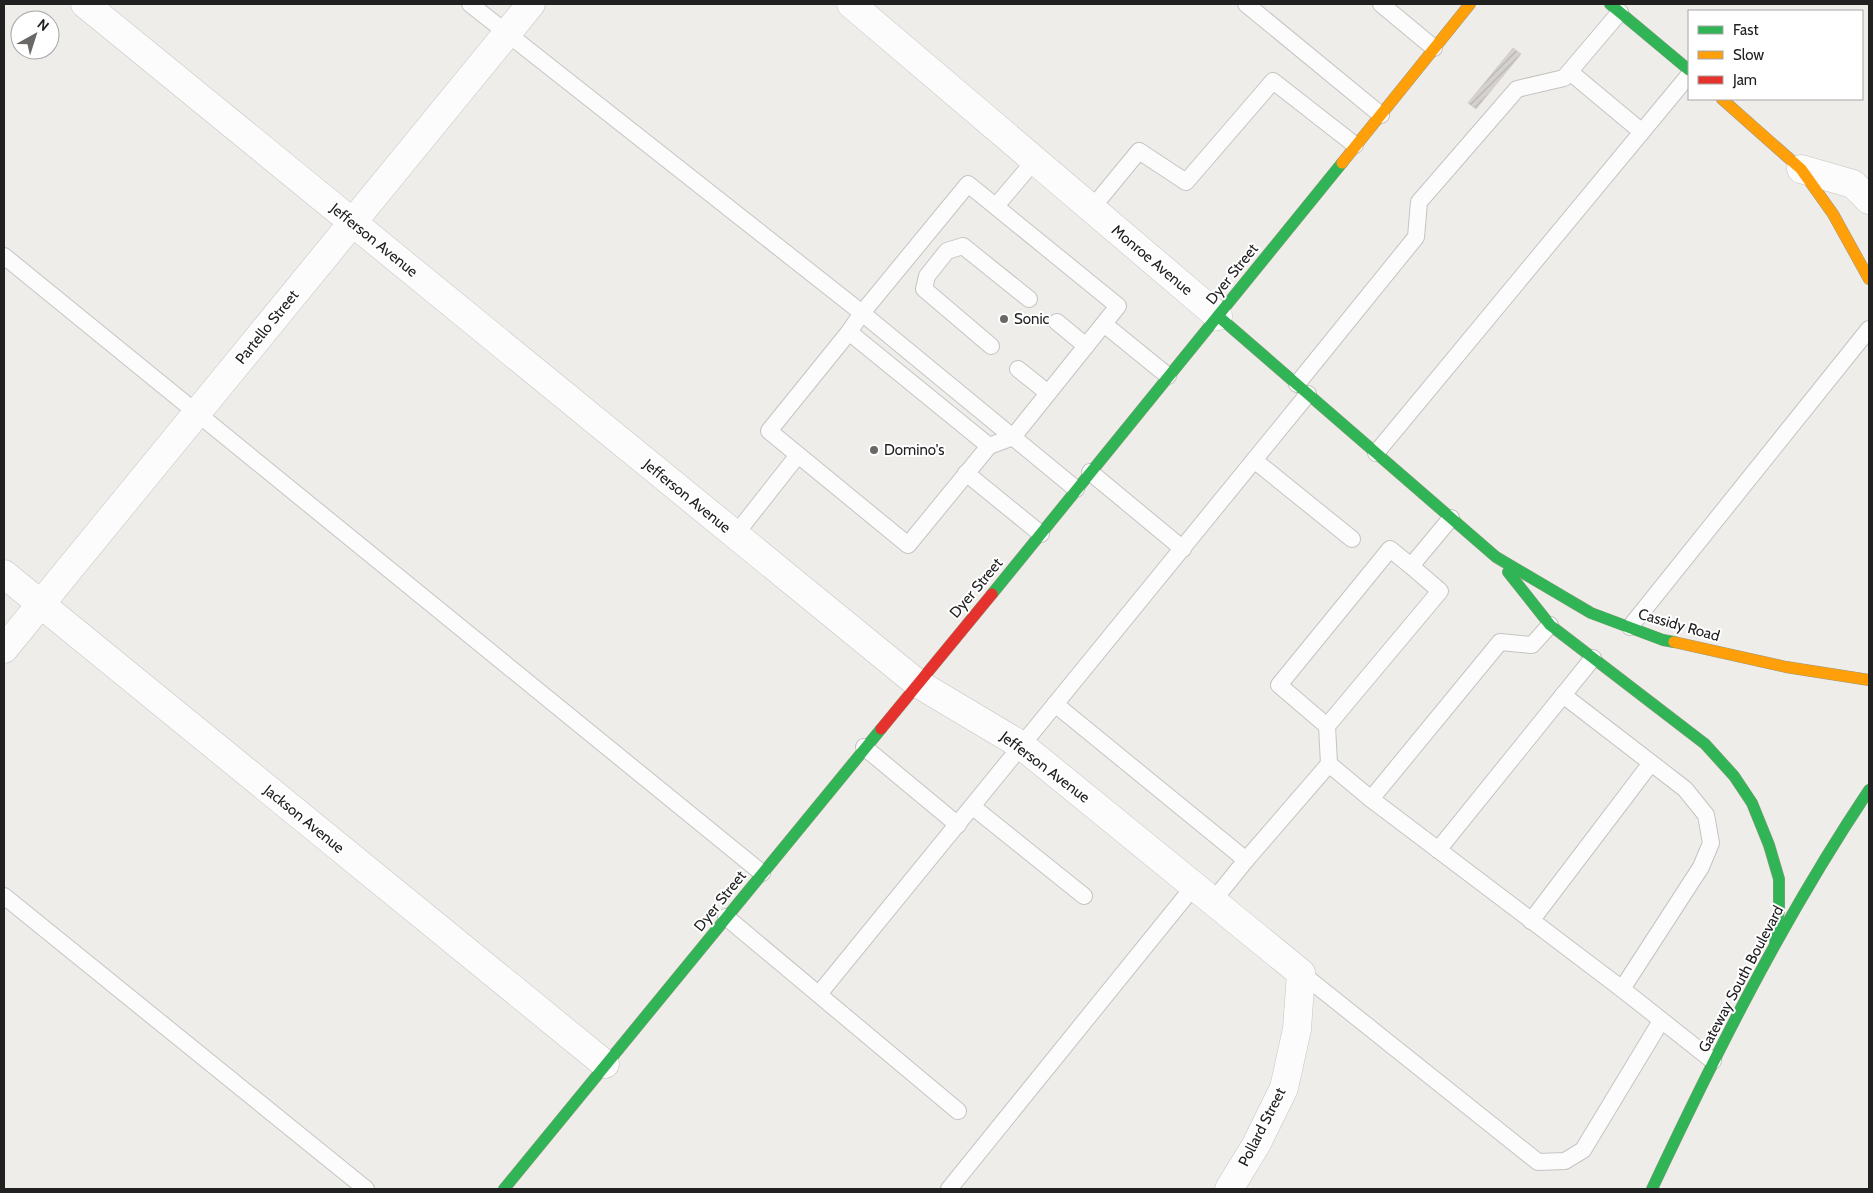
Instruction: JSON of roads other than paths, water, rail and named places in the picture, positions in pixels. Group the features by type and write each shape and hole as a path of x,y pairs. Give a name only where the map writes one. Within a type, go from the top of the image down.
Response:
{"main road":[{"name":"Dyer Street","path":"504,1189 864,747 1041,534 1470,4"},
{"path":"1615,8 1688,69"},
{"path":"1723,100 1801,169 1833,214 1869,279"},
{"name":"Monroe Avenue","path":"1218,316 1496,557"},
{"path":"1496,557 1550,625 1705,744 1734,776 1752,803 1769,845 1779,879 1779,909 1775,942"},
{"name":"Cassidy Road","path":"1496,557 1591,613 1663,640 1786,667 1869,680"},
{"name":"Gateway South Boulevard","path":"1652,1189 1739,1008 1775,942 1841,830 1869,790"}],"street":[{"name":"Jefferson Avenue","path":"84,4 917,683 1021,745 1301,973"},
{"name":"Partello Street","path":"4,649 531,4"},
{"name":"Monroe Avenue","path":"851,4 1218,316"},
{"path":"1801,169 1852,184 1869,200"},
{"name":"Jackson Avenue","path":"4,574 605,1064"},
{"name":"Pollard Street","path":"1228,1189 1256,1145 1284,1088 1297,1029 1301,973"}],"lane":[{"path":"470,4 862,313 1076,489"},
{"path":"1246,4 1381,115"},
{"path":"1381,4 1434,48"},
{"path":"819,994 1254,460 1302,389 1416,237 1419,202 1517,89 1564,78 1615,8"},
{"path":"1570,72 1642,132"},
{"path":"1376,453 1688,76"},
{"path":"1092,208 1139,151 1186,182 1273,81 1355,145"},
{"path":"996,206 1035,160"},
{"path":"968,184 996,206 1118,306 1014,437 989,446 908,545 769,432 862,313 968,184"},
{"path":"991,346 924,289 927,276 942,257 947,251 963,246 1029,299"},
{"path":"4,256 762,873"},
{"path":"1057,322 1086,346"},
{"path":"1104,324 1168,376"},
{"path":"1630,627 1869,329"},
{"path":"849,332 989,446"},
{"path":"1018,369 1048,393"},
{"path":"735,535 798,456"},
{"path":"1254,460 1352,539"},
{"path":"1090,472 1183,549"},
{"path":"966,473 1041,534"},
{"path":"1411,566 1450,518"},
{"path":"949,1189 1204,894 1246,860 1329,764 1327,726 1440,591 1390,549 1279,685 1327,726"},
{"path":"1371,799 1500,642 1532,645 1550,625"},
{"path":"1438,850 1592,658"},
{"path":"1563,695 1685,789 1706,815 1711,843 1701,867 1622,989"},
{"path":"1055,704 1246,860"},
{"path":"864,747 958,825"},
{"path":"1329,764 1371,799 1714,1061"},
{"path":"1531,921 1651,764"},
{"path":"973,807 1084,896"},
{"path":"4,896 366,1189"},
{"path":"726,917 958,1110"},
{"path":"1301,973 1538,1162 1565,1161 1583,1150 1660,1021"}],"place":[{"name":"Sonic","path":"1004,319"},
{"name":"Domino's","path":"874,450"}]}
